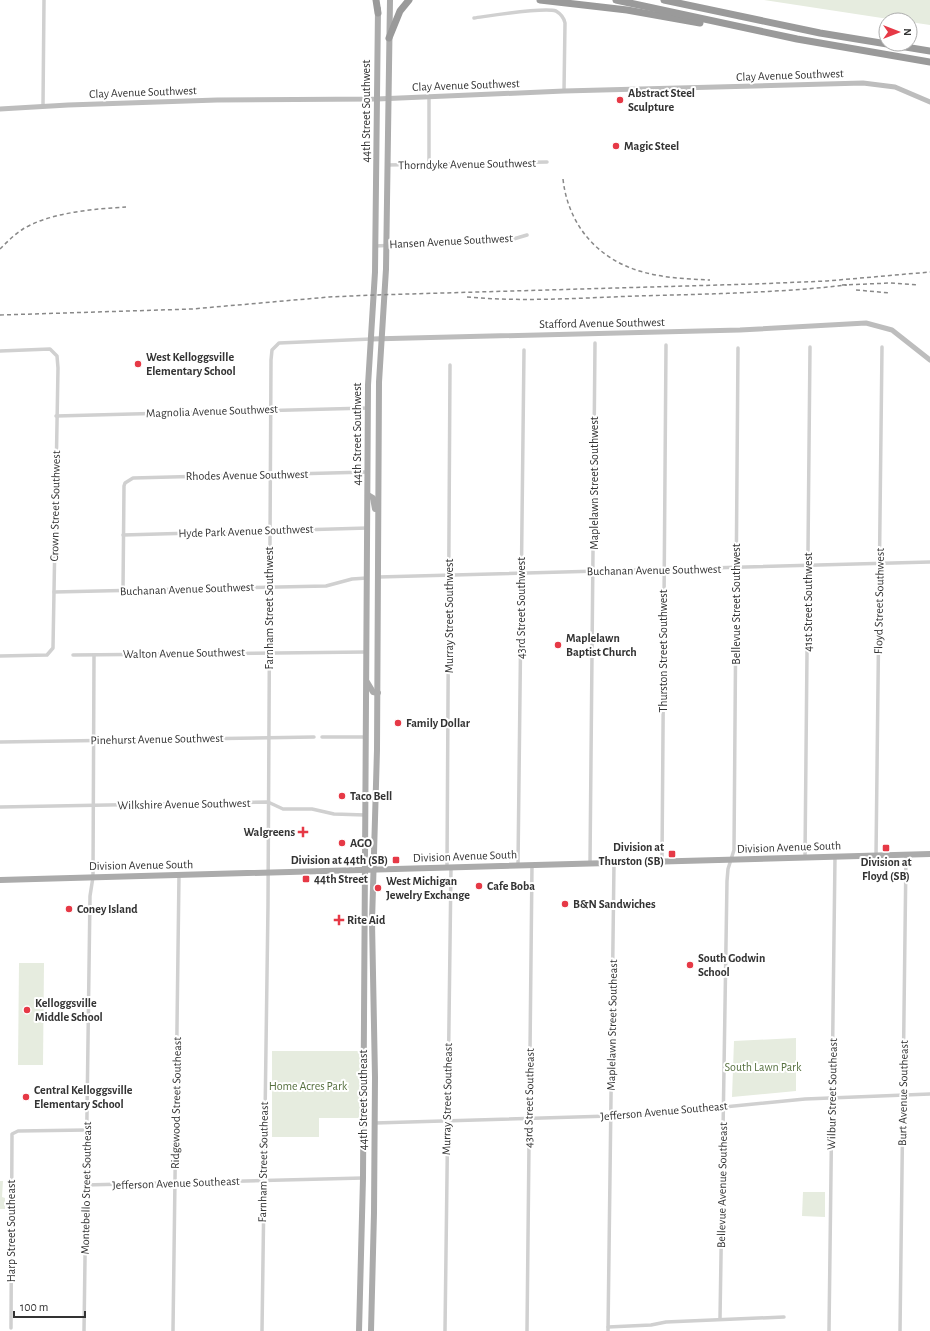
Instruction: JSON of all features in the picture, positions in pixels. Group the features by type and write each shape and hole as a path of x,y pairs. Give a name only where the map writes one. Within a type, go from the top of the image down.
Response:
{"highway":[{"path":"377,0 378,13"},
{"path":"389,38 400,11 409,0"},
{"path":"540,0 627,10 756,30"},
{"path":"616,0 756,30 930,62"},
{"path":"664,0 820,33 930,51"},
{"path":"684,0 720,12"}],"main road":[{"name":"44th Street Southwest","path":"374,868 378,693 379,382 387,245 390,0"},
{"name":"44th Street Southwest","path":"365,869 368,408 369,354 376,246 378,13"},
{"path":"368,495 374,498 378,520"},
{"path":"366,680 370,689 378,693"},
{"path":"366,708 377,716"},
{"path":"366,737 371,746 377,750"},
{"name":"Division Avenue South","path":"0,880 374,868 449,868 930,854"},
{"name":"44th Street Southeast","path":"371,1331 375,1123 372,922 374,868"},
{"name":"44th Street Southeast","path":"359,1331 363,1178 365,869"},
{"path":"363,1157 368,1165 374,1167"},
{"path":"363,1178 371,1184 374,1190"}],"street":[{"path":"42,106 44,0"},
{"path":"474,18 514,12 555,11 563,16 565,23 564,91"},
{"name":"Clay Avenue Southwest","path":"0,109 42,106 217,100 388,98 564,91 863,83 895,87 930,102"},
{"path":"429,96 429,165"},
{"name":"Thorndyke Avenue Southwest","path":"387,166 548,162"},
{"name":"Hansen Avenue Southwest","path":"376,246 510,240 527,235"},
{"name":"Stafford Avenue Southwest","path":"275,345 279,343 382,338 740,330 866,323 892,330 930,360"},
{"name":"Maplelawn Street Southwest","path":"590,863 595,343"},
{"name":"Farnham Street Southwest","path":"268,872 270,409 271,360 272,350 275,345"},
{"name":"Thurston Street Southwest","path":"662,861 666,345"},
{"name":"Floyd Street Southwest","path":"876,856 882,346"},
{"name":"41st Street Southwest","path":"805,858 810,347"},
{"name":"Bellevue Street Southwest","path":"730,860 734,850 738,348"},
{"name":"Crown Street Southwest","path":"0,351 50,349 57,356 54,644 52,651 47,655 0,656"},
{"name":"43rd Street Southwest","path":"518,865 524,350"},
{"name":"Murray Street Southwest","path":"449,868 450,365"},
{"name":"Magnolia Avenue Southwest","path":"56,416 270,409 368,408"},
{"name":"Rhodes Avenue Southwest","path":"123,535 124,486 133,478 368,472"},
{"name":"Hyde Park Avenue Southwest","path":"123,535 368,528"},
{"path":"123,535 123,591"},
{"name":"Buchanan Avenue Southwest","path":"378,578 930,562"},
{"name":"Buchanan Avenue Southwest","path":"54,592 269,586 326,586 352,579 367,578"},
{"name":"Walton Avenue Southwest","path":"73,655 366,652"},
{"name":"Montebello Street Southeast","path":"84,1331 90,896 93,877 94,655"},
{"name":"Pinehurst Avenue Southwest","path":"0,742 314,737"},
{"path":"322,737 366,737"},
{"name":"Wilkshire Avenue Southwest","path":"0,807 268,802 283,809 312,809 334,814 365,815"},
{"name":"Burt Avenue Southeast","path":"900,1331 906,855"},
{"name":"Wilbur Street Southeast","path":"829,1331 835,857"},
{"name":"Bellevue Avenue Southeast","path":"720,1319 727,881 730,860"},
{"name":"Maplelawn Street Southeast","path":"608,1329 614,863"},
{"name":"43rd Street Southeast","path":"527,1331 528,1118 532,865"},
{"name":"Murray Street Southeast","path":"445,1331 449,868"},
{"name":"Farnham Street Southeast","path":"262,1331 268,872"},
{"name":"Ridgewood Street Southeast","path":"173,1331 179,875"},
{"name":"Jefferson Avenue Southeast","path":"375,1123 644,1115 724,1106 831,1097 930,1094"},
{"name":"Harp Street Southeast","path":"11,1328 13,1133 87,1130"},
{"name":"Jefferson Avenue Southeast","path":"85,1186 363,1178"},
{"path":"608,1329 720,1319 784,1317"}],"green space":[{"path":"764,0 930,0 930,25 918,23 918,12 878,12 878,17"},
{"path":"19,963 44,963 43,1065 18,1065"},
{"name":"South Lawn Park","path":"796,1038 796,1091 732,1097 734,1041"},
{"name":"Home Acres Park","path":"272,1051 360,1051 360,1118 319,1118 319,1137 272,1137"},
{"path":"0,1181 3,1181 2,1197 5,1198 5,1209 0,1209"},
{"path":"803,1192 825,1192 825,1217 802,1216"}],"railway":[{"path":"563,179 566,196 571,211 579,225 588,238 612,259 643,272 659,276 710,280"},
{"path":"0,249 23,229 34,223 73,212 126,207"},
{"path":"0,315 192,309 329,297 374,295 827,281 930,272"},
{"path":"842,285 890,283 918,285"},
{"path":"467,297 573,299 716,294 821,288 847,285"},
{"path":"856,290 890,293"}],"place":[{"name":"Abstract Steel Sculpture","path":"620,100"},
{"name":"Magic Steel","path":"616,146"},
{"name":"West Kelloggsville Elementary School","path":"138,364"},
{"name":"Maplelawn Baptist Church","path":"558,645"},
{"name":"Family Dollar","path":"398,723"},
{"name":"Taco Bell","path":"342,796"},
{"name":"Walgreens","path":"303,832"},
{"name":"AGO","path":"342,843"},
{"name":"Division at Floyd (SB)","path":"886,848"},
{"name":"Division at Thurston (SB)","path":"672,854"},
{"name":"Division at 44th (SB)","path":"396,860"},
{"name":"44th Street","path":"306,879"},
{"name":"Cafe Boba","path":"479,886"},
{"name":"West Michigan Jewelry Exchange","path":"378,888"},
{"name":"B&N Sandwiches","path":"565,904"},
{"name":"Coney Island","path":"69,909"},
{"name":"Rite Aid","path":"339,920"},
{"name":"South Godwin School","path":"690,965"},
{"name":"Kelloggsville Middle School","path":"27,1010"},
{"name":"Central Kelloggsville Elementary School","path":"26,1097"}]}
